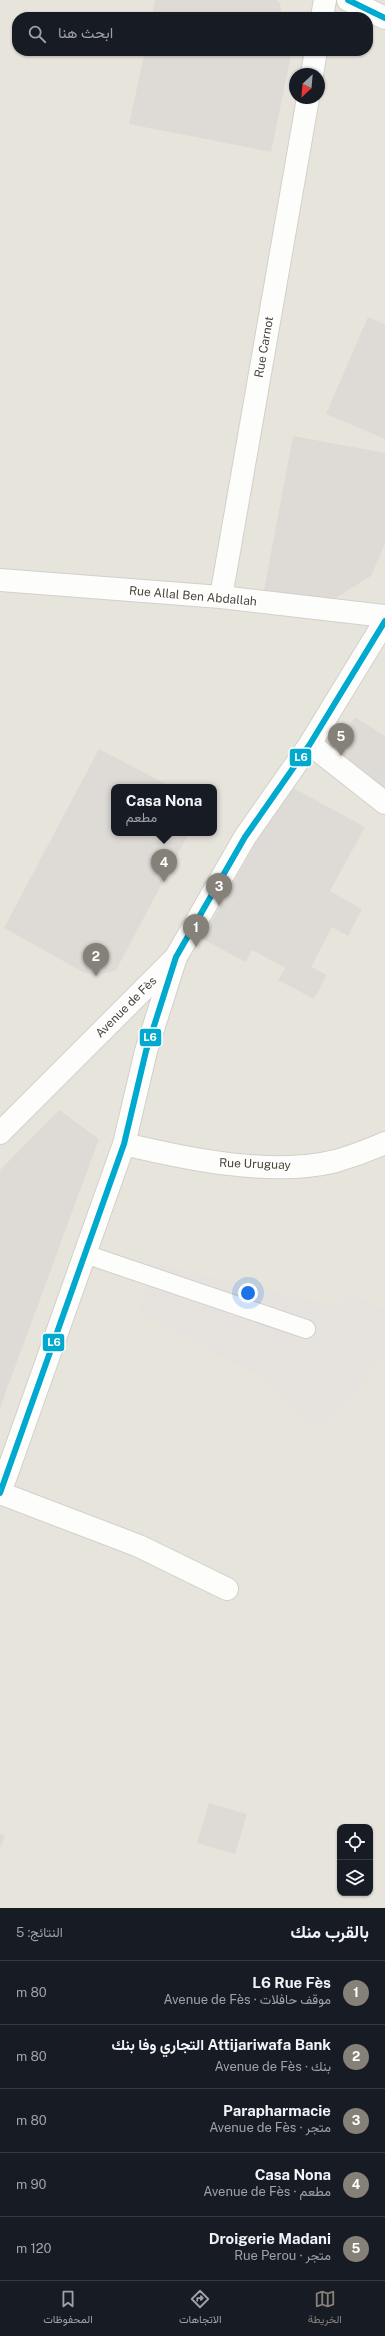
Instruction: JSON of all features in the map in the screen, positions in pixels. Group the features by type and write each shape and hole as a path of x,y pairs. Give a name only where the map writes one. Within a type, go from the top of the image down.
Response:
{"street":[{"path":"323,12 325,0"},
{"path":"348,0 373,12"},
{"path":"373,12 385,18"},
{"path":"313,68 315,56"},
{"name":"Rue Carnot","path":"221,597 307,104"},
{"name":"Rue Allal Ben Abdallah","path":"0,580 221,597 385,616"},
{"name":"Avenue de Fès","path":"0,1133 176,957 245,838 310,744 385,621"},
{"path":"310,744 385,803"},
{"path":"176,957 146,1051 124,1144 0,1493 139,1546 227,1589"},
{"name":"Rue Uruguay","path":"124,1144 183,1158 226,1164 288,1166 335,1161 385,1143"}],"lane":[{"path":"85,1254 306,1329"}],"shaded area":[{"path":"0,0 385,0 385,1908 0,1908"},
{"path":"149,1262 337,1306 350,1293 385,1310 385,1351 362,1383 317,1428 268,1381 139,1313"}],"building":[{"path":"155,0 276,0 280,3 281,12 153,12"},
{"path":"144,56 291,56 271,152 129,124"},
{"path":"368,317 385,324 385,439 326,414"},
{"path":"293,436 385,453 385,544 371,576 329,602 264,590"},
{"path":"355,717 385,736 385,797 341,756 338,743"},
{"path":"99,749 166,784 111,784 111,836 187,836 116,970 96,976 83,972 4,928"},
{"path":"288,785 365,827 330,891 362,909 348,936 332,927 311,967 327,975 314,999 278,980 285,968 252,950 246,962 202,939"},
{"path":"59,1110 99,1139 0,1408 0,1170"},
{"path":"209,1803 247,1814 235,1854 197,1843"},
{"path":"0,1834 5,1836 0,1848"}],"transit line":[{"name":"L6","path":"348,0 373,12"},
{"name":"L6","path":"373,12 385,18"},
{"name":"L6","path":"0,1493 124,1144 146,1051 176,957 245,837 310,744 385,621"}],"place":[{"name":"Droigerie Madani","path":"341,756"},
{"name":"Casa Nona","path":"164,882"},
{"name":"Parapharmacie","path":"219,906"},
{"name":"L6 Rue Fès","path":"196,947"},
{"name":"Attijariwafa Bank التجاري وفا بنك","path":"96,976"}]}
